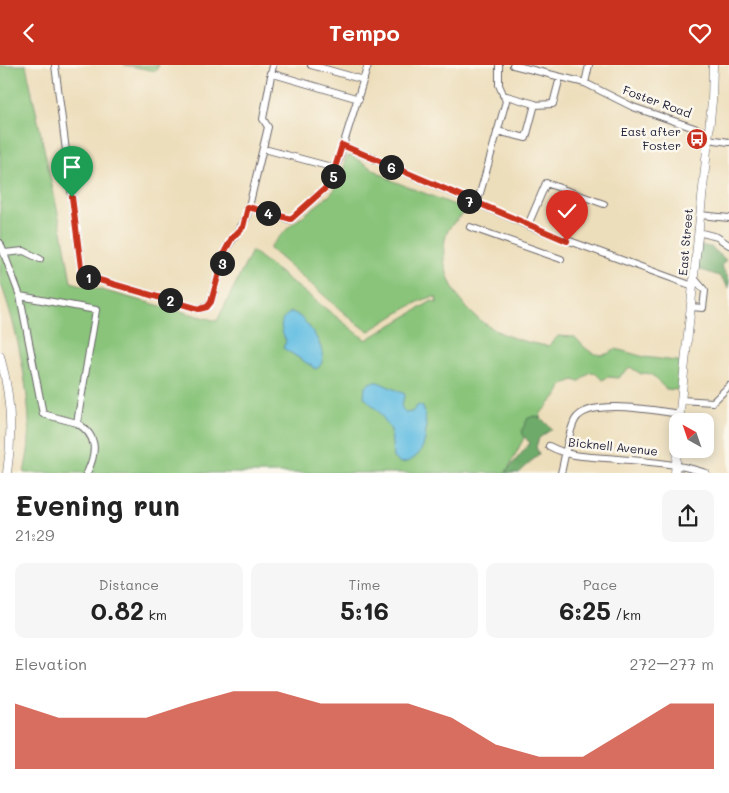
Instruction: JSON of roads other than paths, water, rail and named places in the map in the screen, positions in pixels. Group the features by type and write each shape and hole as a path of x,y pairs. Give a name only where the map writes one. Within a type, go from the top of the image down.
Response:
{"main road":[{"name":"East Street","path":"680,413 714,65"},
{"path":"0,356 10,412 10,443 7,473"}],"street":[{"path":"55,65 82,275 196,308 207,307 211,302 225,251 232,238 243,227 268,127 263,119 271,85 270,73 273,65"},
{"path":"311,65 364,80"},
{"path":"248,207 291,219 326,188 333,178 368,65"},
{"path":"477,204 506,101 498,79 499,65"},
{"name":"Foster Road","path":"513,65 585,83 633,107 708,136 729,142"},
{"path":"585,83 589,65"},
{"path":"270,73 358,99"},
{"path":"503,95 535,105 553,104 560,77"},
{"path":"497,131 526,138 535,105"},
{"path":"342,145 528,225 694,282 705,291 703,308 691,307"},
{"path":"268,150 335,168"},
{"path":"528,225 546,183 604,203"},
{"path":"700,215 729,218"},
{"path":"470,227 561,259"},
{"path":"698,232 717,237 729,245"},
{"path":"0,243 20,297 42,414 78,423 88,430 94,441 94,455 87,473"},
{"path":"4,253 24,251 40,259"},
{"path":"20,297 96,310 78,423"},
{"path":"681,400 712,402 729,386"},
{"path":"561,473 575,419 586,411 598,407 669,417"},
{"name":"Bicknell Avenue","path":"549,446 566,455 706,473"}],"water":[{"path":"291,312 304,320 321,347 321,364 316,369 283,348 286,341 281,325 284,318"},
{"path":"371,382 378,382 405,394 401,406 405,413 412,412 418,405 423,407 426,424 424,442 421,450 409,461 400,463 393,458 391,430 379,412 364,397 365,387"}],"place":[{"name":"East after Foster","path":"697,139"}]}
